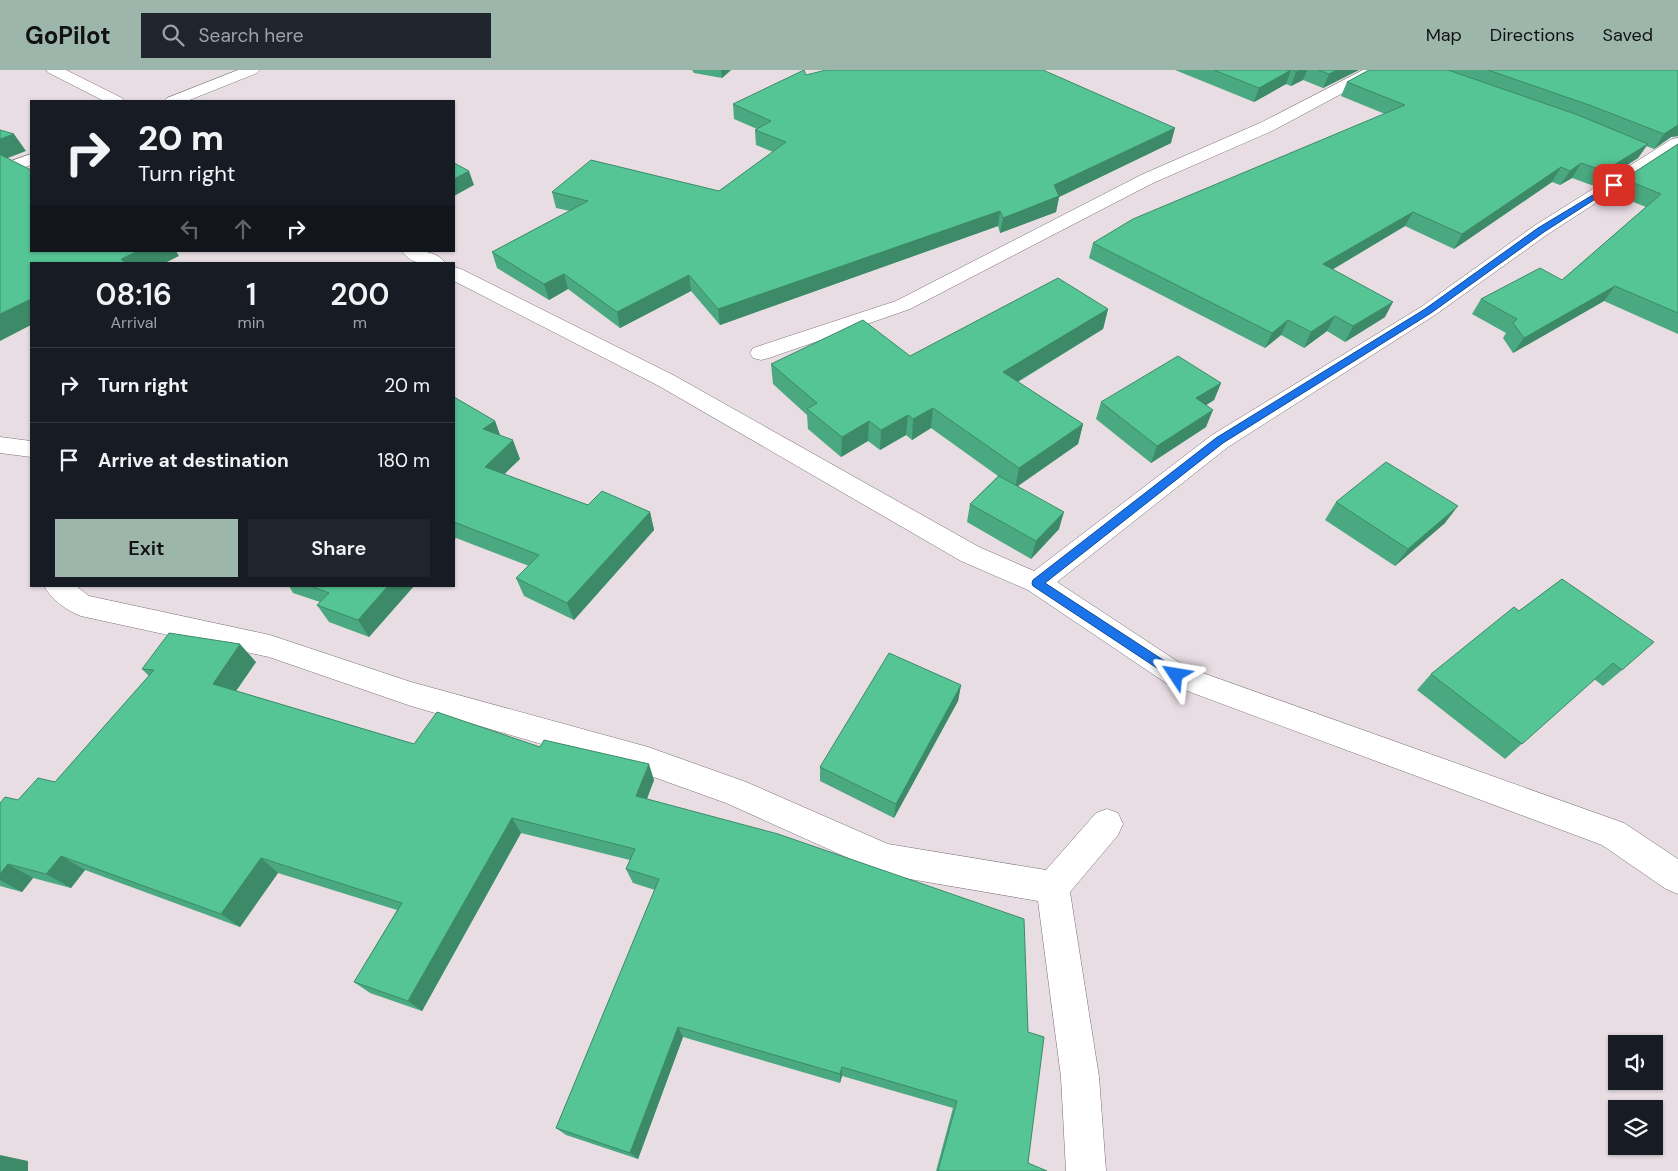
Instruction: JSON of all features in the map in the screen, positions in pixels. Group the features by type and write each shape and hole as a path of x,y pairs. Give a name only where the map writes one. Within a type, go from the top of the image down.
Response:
{"street":[{"path":"54,70 114,100"},
{"path":"176,100 252,70"},
{"path":"761,353 903,305 1147,179 1268,126 1375,70"},
{"path":"1037,583 1220,441 1428,311 1647,154 1678,143"},
{"path":"0,171 30,159"},
{"path":"413,252 432,262"},
{"path":"455,274 667,381 970,554 1037,583 1176,675 1613,834 1678,878"},
{"path":"0,445 30,449"},
{"path":"58,587 81,605 270,646 411,694 648,761 735,792 886,858 1053,887"},
{"path":"1086,1171 1080,1077 1053,887 1107,824"}],"building":[{"path":"804,70 806,75 826,70 1043,70 1175,128 1054,185 1059,196 1003,218 1000,211 718,309 689,275 617,312 564,274 544,284 492,252 588,201 552,192 591,160 719,191 786,142 755,130 771,121 733,104"},
{"path":"1214,70 1291,70 1259,88"},
{"path":"1318,70 1337,70 1329,74"},
{"path":"1369,70 1448,70 1578,115 1648,144 1604,171 1581,163 1570,171 1561,167 1462,234 1413,212 1323,264 1393,302 1353,326 1335,316 1311,332 1288,320 1272,333 1093,243 1133,219 1405,105 1347,82"},
{"path":"1488,70 1678,70 1678,125 1664,134 1592,106"},
{"path":"0,130 14,134 0,139"},
{"path":"1678,144 1678,313 1615,286 1524,338 1513,323 1517,319 1481,299 1540,268 1562,280 1661,194 1624,179"},
{"path":"1,155 30,170 30,252 136,252 121,259 124,262 30,262 30,299 0,314"},
{"path":"455,164 469,171 455,178"},
{"path":"1058,278 1108,309 1003,372 1083,424 1019,468 933,408 913,419 908,415 881,430 869,421 842,437 807,409 817,403 771,364 863,320 910,356"},
{"path":"1178,356 1221,383 1196,398 1213,410 1157,446 1101,402"},
{"path":"455,398 495,421 483,429 513,440 485,467 588,505 602,491 650,512 567,603 516,578 539,555 455,522"},
{"path":"1386,462 1458,506 1408,549 1336,502"},
{"path":"999,476 1064,512 1036,541 970,504"},
{"path":"1562,579 1654,642 1622,670 1613,663 1522,744 1431,674 1514,607 1519,611"},
{"path":"314,587 387,587 358,620 317,605 329,593"},
{"path":"169,633 240,644 213,684 414,744 437,712 540,747 544,740 649,764 636,796 778,834 1024,919 1028,1032 1044,1037 1028,1163 1047,1171 938,1171 957,1101 842,1067 840,1074 678,1027 630,1153 556,1128 659,879 626,869 635,849 512,818 408,1001 354,982 402,903 261,858 221,914 61,856 46,874 8,864 0,874 0,803 5,797 18,800 38,778 55,782 154,670 142,669"},
{"path":"889,653 961,685 896,804 820,767"}],"route":[{"path":"1176,675 1037,583 1220,441 1428,311 1541,230 1614,185"}]}
